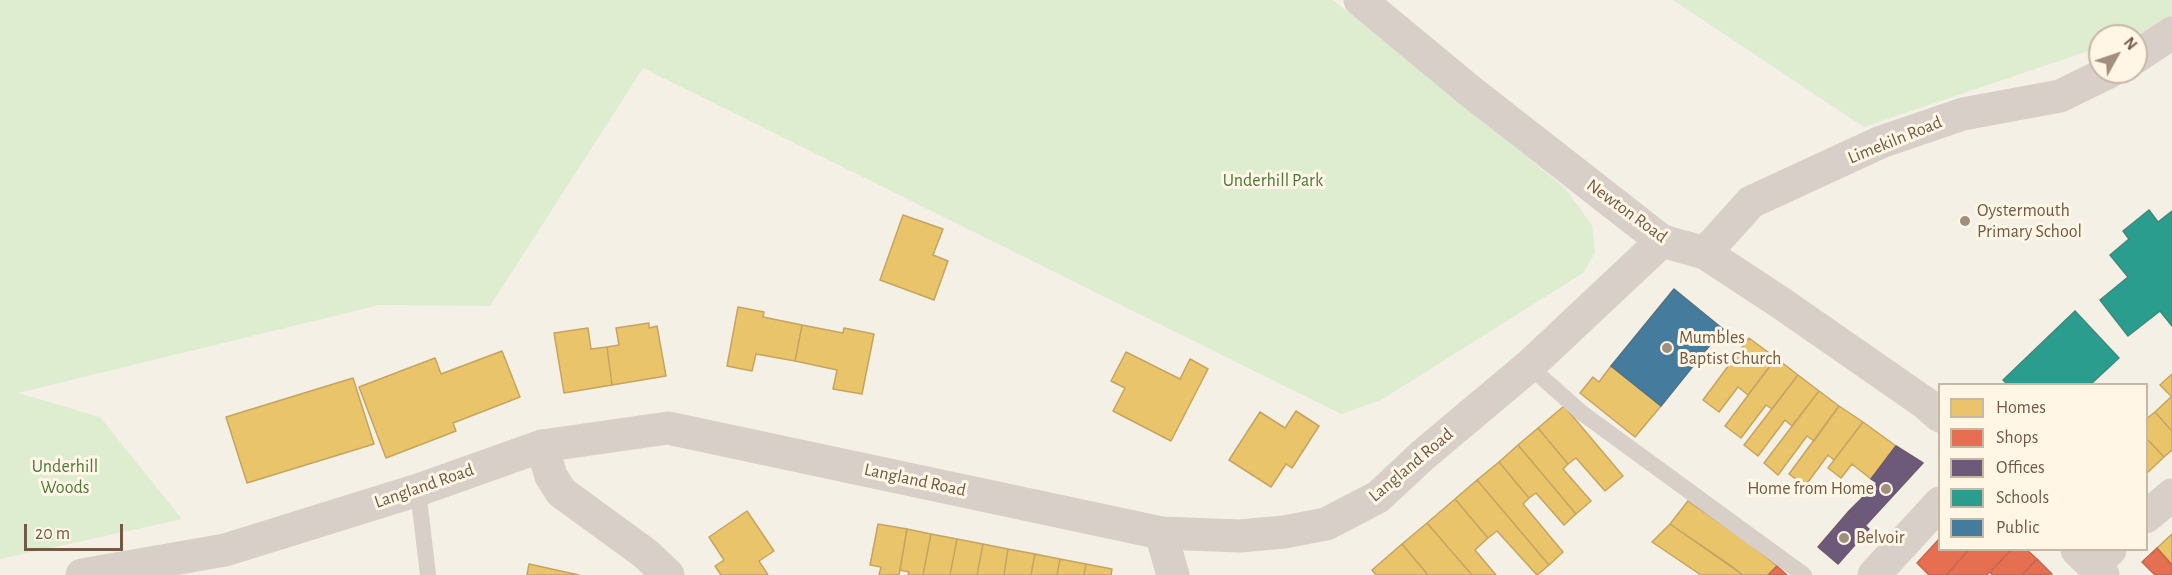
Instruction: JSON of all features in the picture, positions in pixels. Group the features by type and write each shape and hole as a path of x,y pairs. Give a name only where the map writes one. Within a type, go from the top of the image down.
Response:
{"main road":[{"name":"Newton Road","path":"1360,0 1470,91 1662,241 1706,253 1925,403 1938,414"},
{"path":"2148,49 2172,33"},
{"name":"Limekiln Road","path":"1706,253 1751,202 1881,142 1963,114 2060,96 2088,82"},
{"name":"Langland Road","path":"82,575 225,550 418,490 542,446 668,428 1161,533 1240,536 1284,532 1326,524 1378,496 1529,366 1662,241"},
{"path":"542,446 551,476 561,492 646,554 668,575"},
{"path":"2148,516 2172,495"},
{"path":"1874,575 1938,504"},
{"path":"1161,533 1173,575"}],"lane":[{"path":"1529,366 1582,413 1804,575"},
{"path":"418,490 428,575"}],"green space":[{"name":"Underhill Park","path":"0,0 1333,0 1565,188 1592,225 1595,253 1583,273 1381,400 1341,414 643,68 490,306 379,305 18,393 100,417 182,519 0,559"},
{"path":"1673,0 2172,0 2172,24 2148,35 2148,24 2088,24 2088,51 1864,127"}],"building: Homes":[{"path":"903,215 943,229 933,255 948,261 934,300 880,280"},
{"path":"738,307 764,312 763,317 802,325 795,361 756,354 752,371 727,366"},
{"path":"649,323 649,328 657,326 666,376 612,385 607,347 619,345 616,328"},
{"path":"802,325 843,333 844,328 874,334 862,394 833,389 837,370 795,361"},
{"path":"588,328 591,349 607,347 612,385 564,393 554,333"},
{"path":"1749,338 1776,358 1748,395 1738,387 1719,412 1703,400"},
{"path":"502,351 520,397 453,423 456,431 386,458 359,387 435,358 441,374"},
{"path":"1126,352 1180,379 1190,359 1208,369 1171,441 1113,411 1125,388 1111,381"},
{"path":"1776,358 1798,375 1772,409 1766,405 1741,438 1725,426"},
{"path":"1611,366 1661,406 1635,437 1580,393 1593,377 1599,382"},
{"path":"2172,374 2172,397 2160,385"},
{"path":"1798,375 1819,391 1792,426 1785,420 1758,456 1744,445"},
{"path":"353,378 374,444 247,483 226,417"},
{"path":"1819,391 1839,406 1814,441 1807,436 1778,475 1764,463"},
{"path":"2172,397 2172,431 2155,412"},
{"path":"1564,406 1623,476 1605,491 1576,458 1568,464 1538,428"},
{"path":"1839,406 1863,422 1834,460 1828,455 1805,486 1789,474"},
{"path":"1296,411 1319,426 1292,468 1286,464 1271,487 1229,460 1260,412 1285,428"},
{"path":"2155,412 2172,431 2172,450 2164,457 2148,440 2148,417"},
{"path":"1863,422 1896,446 1871,479 1852,464 1841,478 1828,468"},
{"path":"1538,428 1568,464 1563,469 1591,501 1576,514 1518,445"},
{"path":"2148,440 2164,457 2148,472"},
{"path":"1518,445 1576,514 1564,525 1536,493 1529,498 1499,462"},
{"path":"1499,462 1529,498 1523,504 1563,552 1549,565 1477,480"},
{"path":"1477,480 1549,565 1537,575 1497,531 1488,538 1455,499"},
{"path":"1455,499 1488,538 1475,550 1496,575 1472,575 1427,523"},
{"path":"1688,501 1749,543 1777,566 1768,575 1743,575 1670,524"},
{"path":"747,511 774,551 759,561 768,575 721,575 715,566 724,560 709,537"},
{"path":"1427,523 1472,575 1428,575 1402,544"},
{"path":"878,524 907,529 899,575 879,575 881,567 870,565"},
{"path":"1670,524 1743,575 1701,575 1652,542"},
{"path":"907,529 931,534 923,575 908,575 909,572 900,570"},
{"path":"931,534 957,539 950,575 923,575"},
{"path":"2172,534 2172,565 2157,548"},
{"path":"957,539 983,544 977,575 950,575"},
{"path":"983,544 1008,549 1004,575 977,575"},
{"path":"1402,544 1428,575 1376,575 1372,570"},
{"path":"1008,549 1035,554 1031,575 1004,575"},
{"path":"1035,554 1060,559 1057,575 1031,575"},
{"path":"1060,559 1086,564 1084,575 1057,575"},
{"path":"529,564 579,575 527,575"},
{"path":"1086,564 1112,569 1111,575 1084,575"}],"building: Shops":[{"path":"1938,540 1938,551 1968,551 1946,575 1929,575 1917,563"},
{"path":"2157,548 2172,565 2172,575 2155,575 2142,562"},
{"path":"1968,551 2010,551 1987,575 1946,575"},
{"path":"2010,551 2028,551 2037,559 2022,575 1992,575 1990,572"},
{"path":"2037,559 2052,574 2022,575"},
{"path":"1777,566 1787,575 1768,575"}],"building: Offices":[{"name":"Home from Home","path":"1896,446 1923,463 1866,525 1849,511 1877,483 1871,479"},
{"name":"Belvoir","path":"1849,511 1869,529 1838,564 1818,547"}],"building: Schools":[{"path":"2149,210 2158,222 2172,211 2172,326 2160,311 2128,336 2100,300 2128,277 2110,255 2129,239 2123,231"},
{"path":"2075,311 2119,358 2092,383 2006,383 2003,380"}],"building: Public":[{"name":"Mumbles Baptist Church","path":"1674,289 1723,329 1661,406 1611,366"}],"place":[{"name":"Oystermouth Primary School","path":"1965,221"},
{"name":"Mumbles Baptist Church","path":"1667,348"},
{"name":"Home from Home","path":"1886,489"},
{"name":"Belvoir","path":"1844,538"}],"park label":[{"name":"Underhill Woods","path":"65,477"}]}
